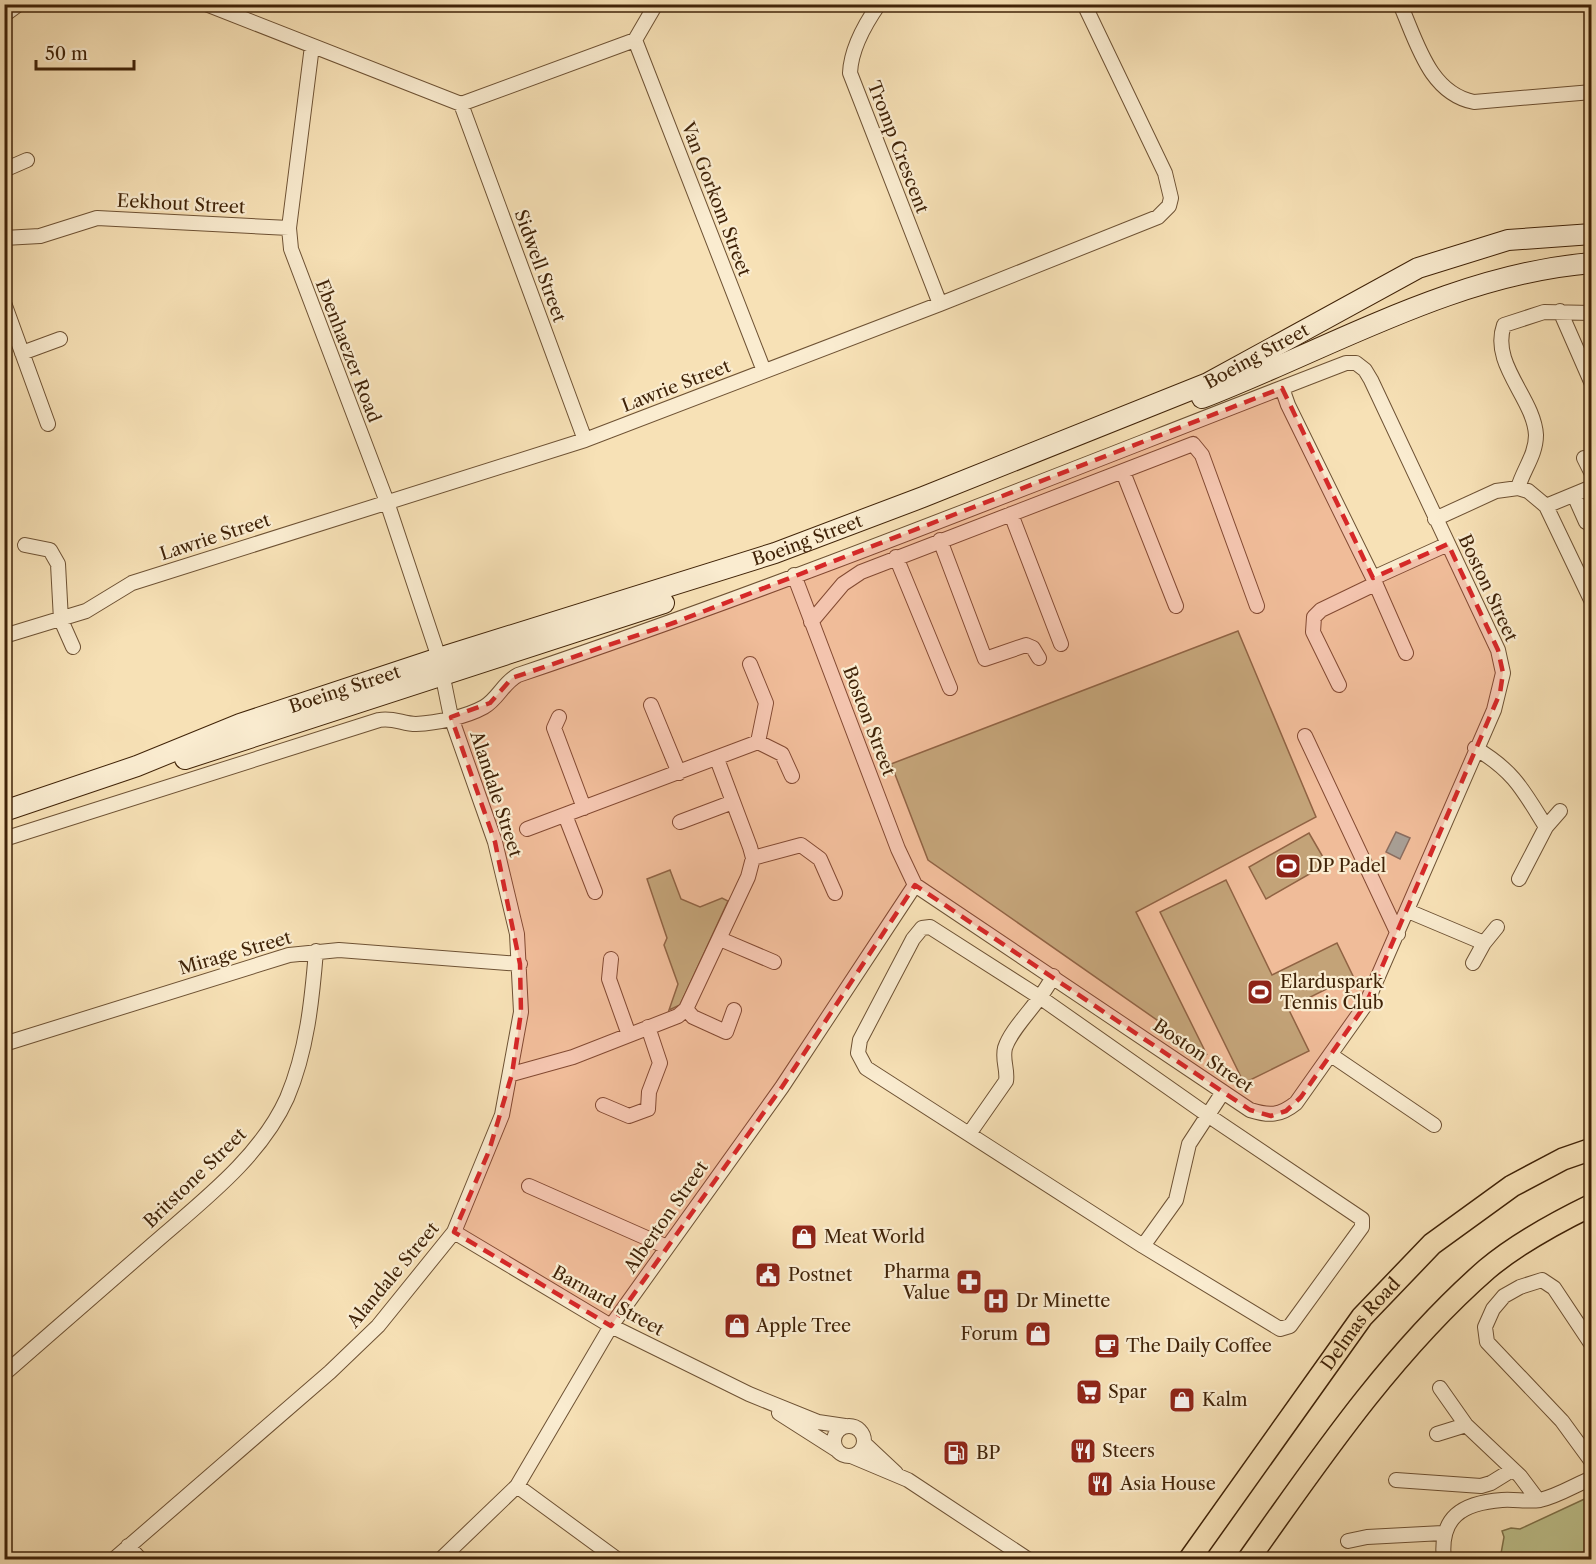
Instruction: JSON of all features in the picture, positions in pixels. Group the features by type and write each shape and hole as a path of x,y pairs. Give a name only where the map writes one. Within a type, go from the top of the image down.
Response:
{"main road":[{"name":"Boeing Street","path":"4,817 775,553 1134,414 1208,383 1418,268 1508,240 1592,234"},
{"name":"Boeing Street","path":"4,811 137,766 240,724 696,593 787,560 1213,394 1431,302 1499,279 1558,266 1592,264"},
{"name":"Delmas Road","path":"1189,1560 1362,1317 1432,1244 1512,1186 1563,1159 1592,1149"},
{"path":"1248,1560 1363,1404 1425,1330 1488,1268 1553,1223 1592,1205"},
{"path":"1182,1560 1210,1529"}],"street":[{"path":"4,15 20,4"},
{"path":"208,5 461,104 635,40 656,4"},
{"name":"Tromp Crescent","path":"879,4 856,47 851,60 850,73 940,304"},
{"name":"Lawrie Street","path":"4,636 86,611 132,583 585,440 940,304 1158,217 1164,212 1171,198 1170,187 1084,4"},
{"path":"1400,4 1437,82 1458,98 1474,102 1592,92"},
{"name":"Van Gorkom Street","path":"635,40 764,371"},
{"name":"Ebenhaezer Road","path":"312,46 289,228 294,260 387,502 441,666"},
{"name":"Sidwell Street","path":"461,104 585,440"},
{"path":"4,170 27,160"},
{"name":"Eekhout Street","path":"4,238 40,236 97,218 289,228"},
{"path":"4,303 9,329 22,353 48,424"},
{"path":"1560,311 1592,384"},
{"path":"1518,488 1533,453 1535,431 1506,364 1503,329 1508,322 1530,315 1560,311 1592,313"},
{"path":"22,353 60,339"},
{"name":"Boeing Street","path":"4,839 379,720 392,718 416,724 470,713 490,704 508,681 518,675 676,622 1346,363"},
{"name":"Boston Street","path":"794,575 915,885 1250,1110 1271,1116 1280,1113 1296,1103 1366,1004 1500,693 1502,663 1448,544 1368,374 1359,364 1346,363"},
{"path":"1282,387 1288,405 1406,652"},
{"path":"811,622 849,579 896,557 1123,472 1188,445 1198,448 1257,606"},
{"path":"1584,458 1592,474"},
{"path":"1123,472 1176,606"},
{"path":"1546,506 1592,487"},
{"path":"1435,519 1496,491 1518,488 1534,494 1546,506 1592,602"},
{"path":"1574,495 1586,522"},
{"path":"1011,513 1061,644"},
{"path":"940,540 985,659 1026,645 1036,651 1039,658"},
{"path":"1339,685 1313,632 1314,617 1321,610 1374,581 1448,544"},
{"path":"25,545 50,550 57,560 61,620 73,647"},
{"path":"896,557 950,688"},
{"path":"750,664 766,703 758,742"},
{"name":"Alandale Street","path":"113,1560 321,1379 378,1326 454,1232 489,1151 502,1115 512,1074 521,1012 520,964 512,908 495,842 451,717 441,666"},
{"path":"651,705 679,773"},
{"path":"560,717 554,728 584,808"},
{"path":"1305,736 1398,934"},
{"path":"527,829 758,742 782,754 792,776"},
{"path":"1475,748 1493,759 1517,780 1546,827"},
{"path":"512,1074 573,1057 678,1016 686,1009 748,877 753,858 717,759"},
{"path":"680,822 733,802"},
{"path":"1519,879 1546,827 1560,811"},
{"path":"565,815 595,891"},
{"path":"753,858 801,845 820,859 835,893"},
{"name":"Alberton Street","path":"440,1560 517,1486 611,1326 782,1087 915,885"},
{"path":"1408,911 1484,944"},
{"path":"930,927 1041,998 1209,1116 1362,1219 1362,1227 1290,1326 1283,1330 1143,1246 875,1075 859,1058 860,1040 918,932 930,927"},
{"path":"1473,963 1497,927"},
{"path":"720,939 774,962"},
{"name":"Mirage Street","path":"4,1044 253,964 315,951 339,950 520,964"},
{"name":"Britstone Street","path":"4,1374 215,1190 260,1142 283,1105 296,1072 312,1003 315,951"},
{"path":"611,959 609,979 629,1035"},
{"path":"969,1134 1006,1081 1004,1059 1008,1043 1041,998 1053,976"},
{"path":"686,1009 693,1017 726,1032 734,1010"},
{"path":"603,1105 629,1116 648,1109 649,1092 660,1063 648,1028"},
{"path":"1331,1056 1434,1125"},
{"path":"1143,1246 1176,1200 1189,1144 1224,1092"},
{"path":"530,1186 667,1247"},
{"name":"Barnard Street","path":"454,1232 611,1326 749,1394 818,1422 859,1429 864,1443 897,1475"},
{"path":"1592,1345 1570,1316 1554,1288 1542,1280 1520,1287 1504,1296 1493,1309 1485,1327 1490,1348 1562,1421 1592,1462"},
{"path":"1440,1388 1466,1425 1520,1476 1538,1500"},
{"name":"Barnard Street","path":"749,1394 837,1450 897,1475 1029,1560"},
{"path":"1437,1434 1466,1425"},
{"path":"837,1450 834,1436 845,1426"},
{"path":"851,1456 860,1452 864,1443"},
{"path":"1396,1480 1481,1486 1491,1483 1512,1470"},
{"path":"1444,1560 1443,1533 1451,1518 1473,1508 1501,1500 1538,1500 1592,1478"},
{"path":"517,1486 618,1560"},
{"path":"1348,1541 1367,1537 1443,1533"},
{"path":"128,1546 141,1560"}],"highlighted area":[{"path":"1282,388 1373,578 1448,544 1498,650 1503,673 1500,693 1366,1004 1301,1097 1286,1111 1271,1116 1250,1110 915,885 782,1087 611,1326 454,1232 489,1151 512,1074 521,1012 520,964 495,842 451,717 490,703 512,678 676,622"}],"green space":[{"path":"1238,631 1316,817 1136,912 1207,1055 928,860 891,764"},
{"name":"DP Padel","path":"1309,833 1327,864 1266,899 1249,867"},
{"path":"670,870 681,899 700,907 722,898 728,901 680,1005 669,1010 678,984 664,945 667,938 647,879"},
{"name":"Elarduspark Tennis Club","path":"1226,880 1272,975 1337,943 1353,976 1288,1008 1309,1051 1244,1083 1160,912"},
{"path":"1591,1496 1591,1559 1500,1559 1504,1537 1502,1531 1511,1528 1520,1529"}],"shaded area":[{"path":"1396,832 1410,838 1400,859 1386,852"}],"place":[{"name":"DP Padel","path":"1288,866"},
{"name":"Elarduspark Tennis Club","path":"1260,992"},
{"name":"Meat World","path":"804,1237"},
{"name":"Postnet","path":"768,1275"},
{"name":"Pharma Value","path":"969,1282"},
{"name":"Dr Minette","path":"996,1301"},
{"name":"Apple Tree","path":"737,1326"},
{"name":"Forum","path":"1038,1334"},
{"name":"The Daily Coffee","path":"1107,1346"},
{"name":"Spar","path":"1089,1392"},
{"name":"Kalm","path":"1182,1400"},
{"name":"Steers","path":"1083,1451"},
{"name":"BP","path":"956,1453"},
{"name":"Asia House","path":"1100,1484"}]}
